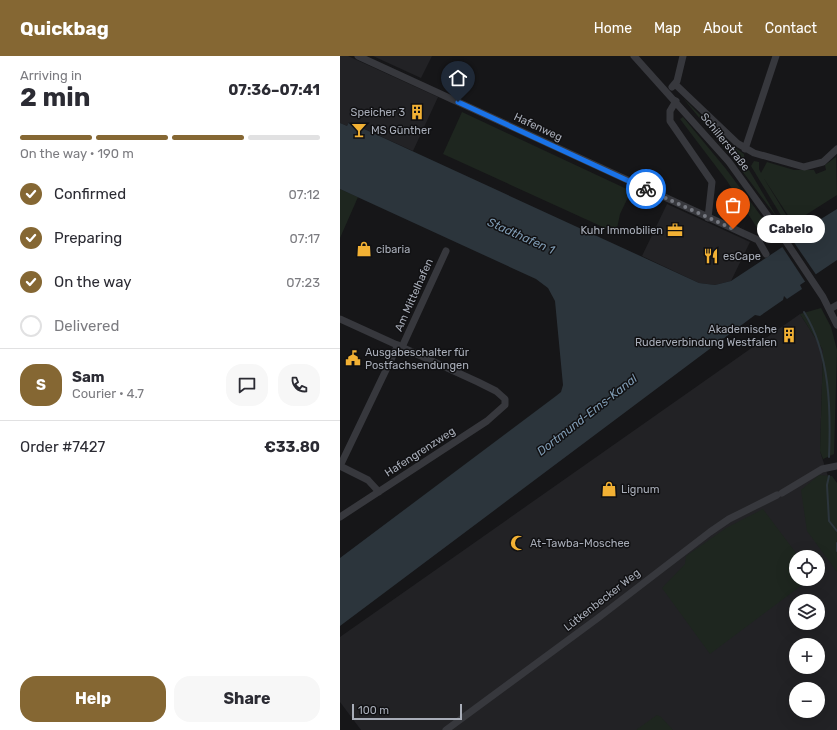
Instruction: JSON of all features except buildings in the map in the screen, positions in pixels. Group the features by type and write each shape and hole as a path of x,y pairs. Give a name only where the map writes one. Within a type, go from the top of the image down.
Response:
{"street":[{"name":"Hafenweg","path":"358,56 758,240 766,254"},
{"name":"Schillerstraße","path":"634,56 676,101 729,162 782,234 830,309"},
{"path":"667,92 675,84 683,56"},
{"path":"745,149 776,56"},
{"name":"Schillerstraße","path":"675,84 745,149 804,167 823,162 836,151"},
{"path":"676,101 670,111 670,121 712,182 708,218"},
{"name":"Am Mittelhafen","path":"400,346 446,251"},
{"path":"837,305 830,309 837,325"},
{"name":"Am Mittelhafen","path":"340,319 496,390 505,399"},
{"path":"379,492 368,480 340,466 400,346"},
{"name":"Hafengrenzweg","path":"340,517 487,421 505,405 505,399"},
{"name":"Lütkenbecker Weg","path":"446,730 593,622 729,519 779,494 822,469 837,466"}],"shaded area":[{"path":"340,56 348,56 438,97 413,151 349,122 347,126 340,123"},
{"path":"373,56 432,56 421,78"},
{"path":"683,98 728,143 744,154 745,163 778,219 734,160"},
{"path":"462,112 631,191 620,214 616,233 443,154"},
{"path":"683,117 726,169 770,228 761,234 727,181 680,119"},
{"path":"836,157 837,195 793,223 763,177 788,218 785,222 751,166 754,161 759,162 759,169 761,173 767,162 794,170 814,170 816,174 826,170 825,165"},
{"path":"340,189 358,197 340,238"},
{"path":"667,204 750,242 731,281 715,285 699,283 642,256"},
{"path":"821,308 831,327 837,350 834,454 823,459 820,451 823,350 800,314"},
{"path":"800,314 823,350 820,451 837,505 837,730 361,730 340,702 340,637"},
{"path":"819,475 832,476 837,483 837,572 825,556 825,550 821,550 807,531 801,490"},
{"path":"763,509 794,550 789,550 789,586 801,586 710,654 662,588 685,564 686,556 726,528"},
{"path":"657,715 661,717 673,730 636,730"}],"water":[{"path":"349,122 699,283 715,285 731,281 796,238 800,232 837,209 837,260 800,285 802,289 787,299 784,296 783,300 760,316 755,315 340,626 340,558 556,396 561,392 563,385 555,301 548,288 536,279 340,189 340,123 347,126"}],"pier":[{"path":"791,238 817,276 806,283 781,245"}],"waterway":[{"path":"804,312 813,328 824,364 829,401 829,457"},
{"path":"829,476 827,485 829,521 837,531"},
{"path":"837,543 837,551"}],"way so far":[{"path":"646,189 733,229"}],"place":[{"name":"Speicher 3","path":"417,112"},
{"name":"MS Günther","path":"359,130"},
{"name":"Cabelo","path":"733,229"},
{"name":"Kuhr Immobilien","path":"675,230"},
{"name":"cibaria","path":"364,249"},
{"name":"esCape","path":"711,256"},
{"name":"Akademische Ruderverbindung Westfalen","path":"789,335"},
{"name":"Ausgabeschalter für Postfachsendungen","path":"353,358"},
{"name":"Lignum","path":"609,489"},
{"name":"At-Tawba-Moschee","path":"518,543"}],"route":[{"path":"458,102 646,189"}],"water label":[{"name":"Stadthafen 1","path":"521,236"},
{"name":"Dortmund-Ems-Kanal","path":"587,415"}]}
